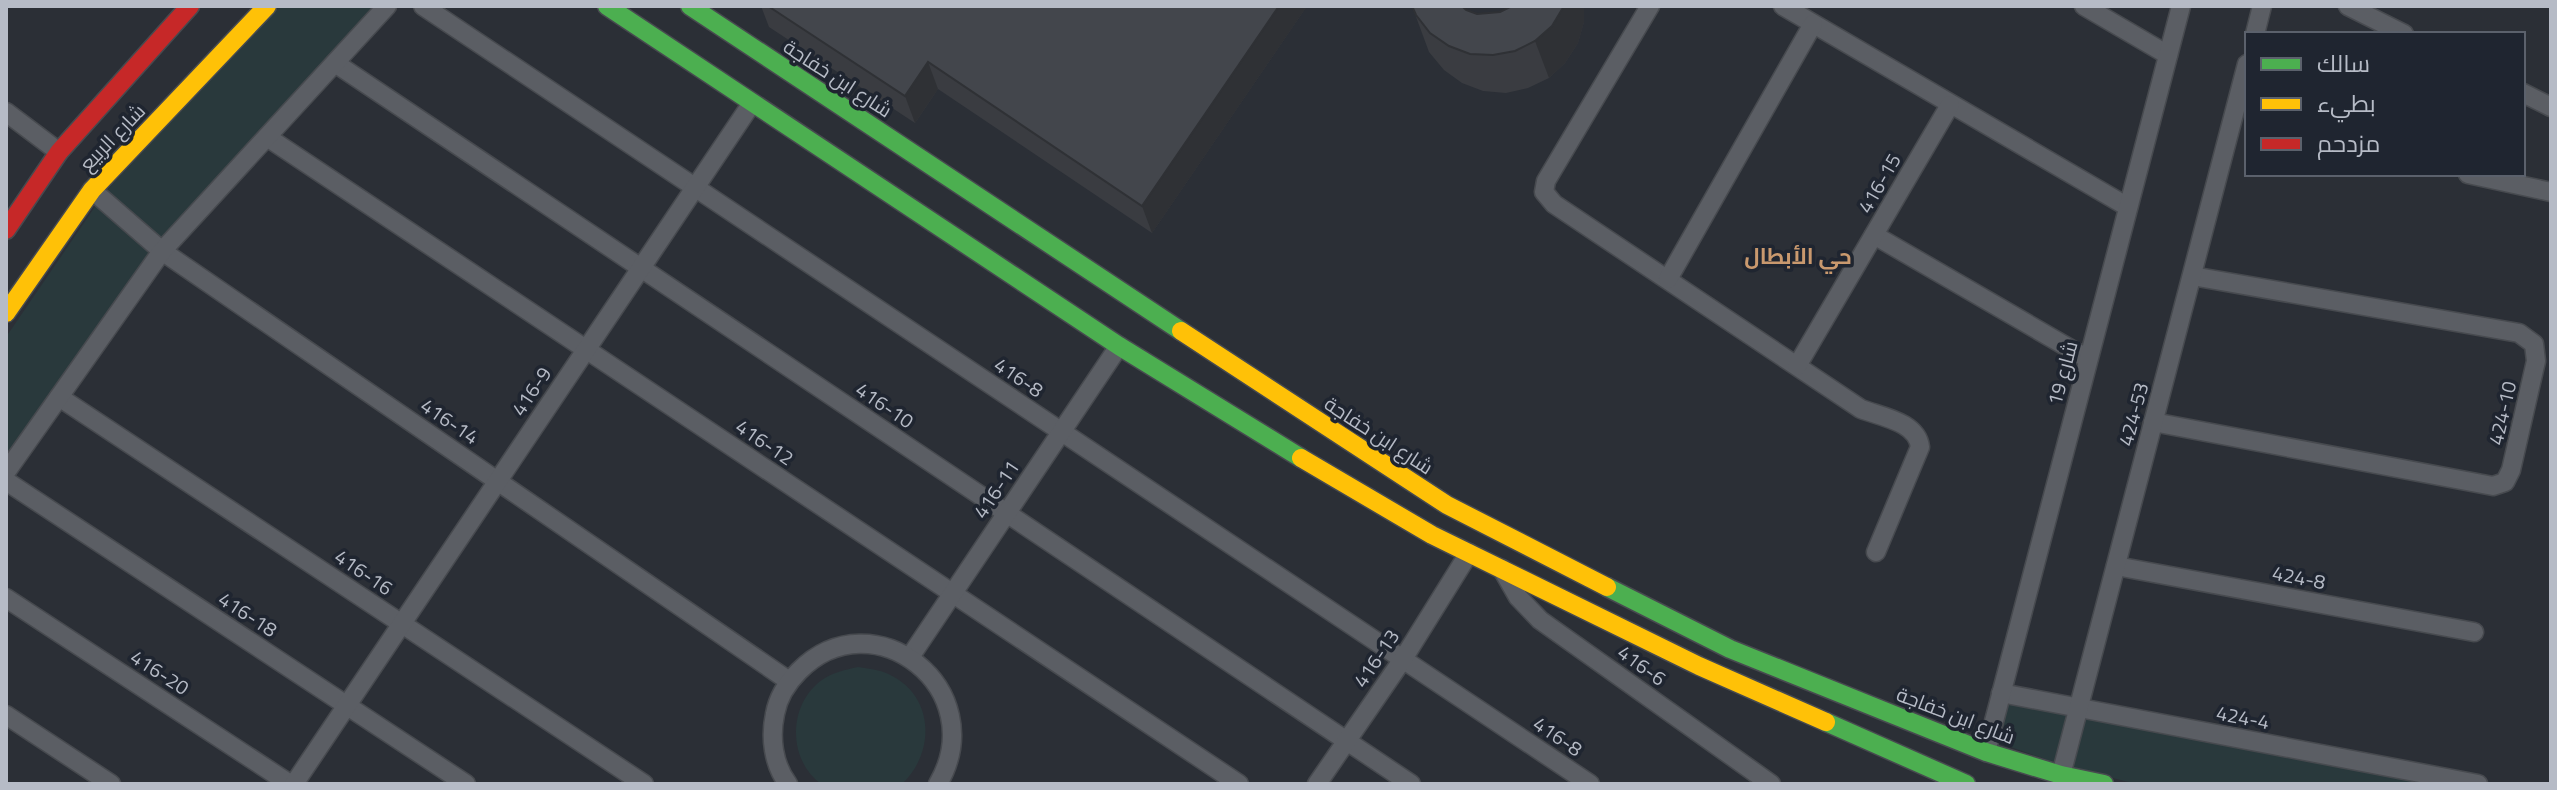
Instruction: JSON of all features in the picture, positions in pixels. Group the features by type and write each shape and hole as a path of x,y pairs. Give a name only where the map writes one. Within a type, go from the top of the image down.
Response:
{"street":[{"name":"شارع الربيع","path":"6,230 59,152 190,6"},
{"name":"شارع الربيع","path":"6,313 92,190 267,6"},
{"path":"6,472 162,251 387,6"},
{"name":"416-8","path":"423,6 1590,784"},
{"path":"607,6 1119,346 1397,516 1699,666 1966,784"},
{"name":"شارع ابن خفاجة","path":"690,6 1447,505 1730,649 1986,752 2061,775 2104,784"},
{"path":"1650,6 1546,181 1544,192 1554,204 1861,409 1911,428 1919,436 1920,447 1876,552"},
{"path":"1783,6 2128,207"},
{"path":"2084,6 2168,55"},
{"name":"شارع 19","path":"1986,752 2181,6"},
{"path":"2256,32 2262,6"},
{"path":"2348,6 2400,32"},
{"path":"1668,279 1813,24"},
{"name":"416-10","path":"335,63 1411,784"},
{"name":"424-53","path":"2061,775 2192,276 2239,125 2245,79"},
{"path":"2525,94 2551,107"},
{"name":"416-9","path":"292,784 752,103"},
{"name":"416-15","path":"1797,366 1950,105"},
{"path":"6,112 59,152"},
{"name":"416-12","path":"267,137 1239,784"},
{"path":"2477,176 2551,192"},
{"name":"416-14","path":"92,190 162,251 789,681"},
{"path":"1874,235 2088,359"},
{"name":"424-10","path":"2153,422 2493,486 2505,482 2511,470 2536,361 2534,344 2519,333 2192,276"},
{"name":"416-11","path":"910,657 1119,346"},
{"name":"416-16","path":"59,397 644,784"},
{"name":"416-18","path":"6,481 466,784"},
{"path":"1502,569 1515,540"},
{"name":"416-13","path":"1317,784 1403,659 1469,553"},
{"name":"424-8","path":"2116,566 2474,632"},
{"name":"416-6","path":"1502,569 1518,597 1540,620 1766,783"},
{"name":"416-20","path":"6,598 292,784"},
{"path":"788,784 774,754 772,728 777,704 789,681 808,662 831,649 858,644 885,647 910,657 931,676 946,700 953,728 951,756 940,783"},
{"name":"424-4","path":"2001,693 2478,784"},
{"path":"6,715 111,784"}],"shaded area":[{"path":"279,6 381,6 166,236 6,463 6,337 105,192"},
{"path":"858,667 894,677 917,699 923,713 924,743 920,758 902,784 821,784 802,761 796,732 803,703 811,690 826,677"},
{"path":"2005,700 2454,784 2136,784 2059,764 1994,741"}],"building":[{"path":"768,6 1279,6 1142,206 928,62 905,96"},
{"path":"1412,6 1462,6 1477,14 1500,12 1512,6 1564,6 1552,26 1535,41 1515,51 1493,55 1470,54 1449,46 1430,33"}],"traffic: fast":[{"path":"607,6 1119,346 1301,458"},
{"path":"690,6 1181,331"},
{"path":"1607,587 1730,649 1986,752 2061,775 2104,784"},
{"path":"1826,722 1966,784"}],"traffic: slow":[{"path":"6,313 92,190 267,6"},
{"path":"1181,331 1447,505 1607,587"},
{"path":"1301,458 1432,535 1699,666 1826,722"}],"traffic: jam":[{"path":"6,230 59,152 190,6"}],"district":[{"name":"حي الأبطال","path":"1798,256"}]}
